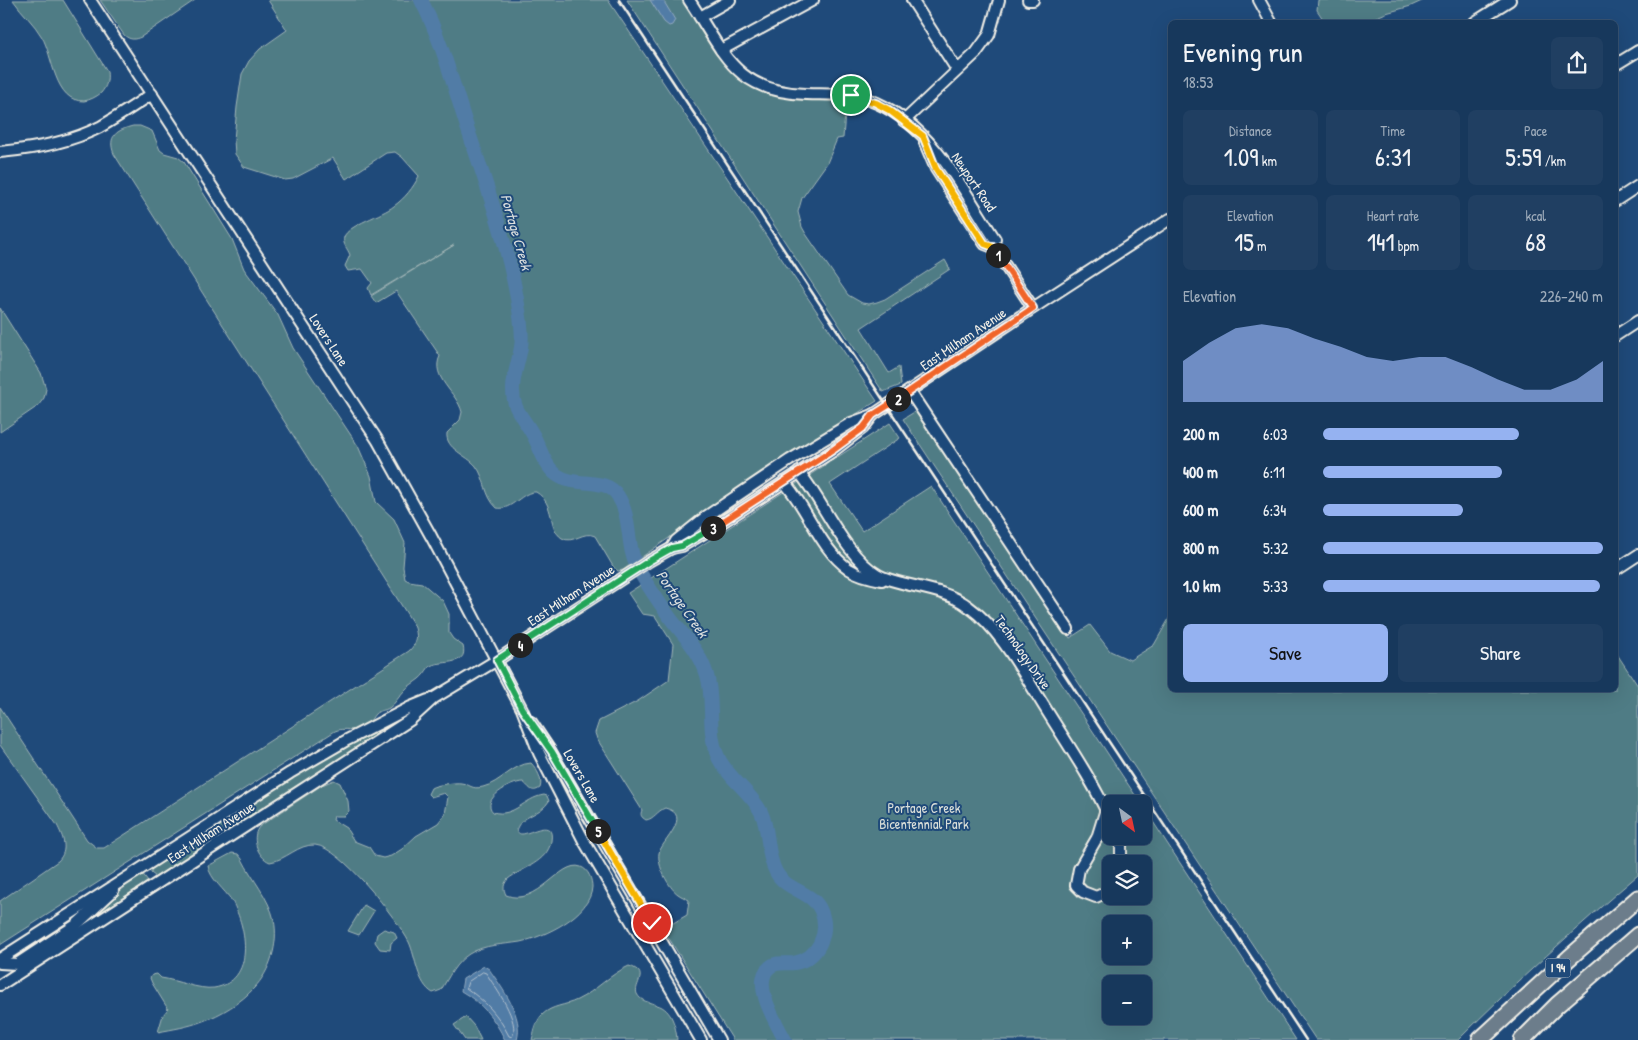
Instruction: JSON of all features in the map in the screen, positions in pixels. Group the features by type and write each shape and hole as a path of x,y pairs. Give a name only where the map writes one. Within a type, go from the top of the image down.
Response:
{"highway":[{"name":"I 94","path":"1480,1040 1561,964 1638,898"},
{"name":"I 94","path":"1522,1040 1557,1005 1634,939"}],"street":[{"name":"Lovers Lane","path":"90,0 378,441 497,660 522,709 539,753 584,841 701,1040"},
{"name":"Newport Road","path":"689,0 735,69 754,82 770,90 802,94 851,95 876,103 889,110 923,136 936,169 985,244 993,247 1033,308"},
{"path":"700,17 730,0"},
{"path":"721,50 813,0"},
{"path":"912,0 957,70"},
{"path":"904,121 976,53 988,36 999,0"},
{"path":"1028,0 1033,0"},
{"path":"1259,0 1270,20"},
{"path":"1478,20 1510,0"},
{"path":"1618,64 1638,50"},
{"path":"0,152 52,143 88,132 111,121 152,94"},
{"path":"1618,199 1638,186"},
{"name":"East Milham Avenue","path":"672,548 676,541 707,516 790,460 851,423 873,415 910,392 1033,308 1168,221"},
{"path":"1618,334 1638,321"},
{"path":"910,392 1068,629"},
{"name":"East Milham Avenue","path":"0,985 19,968 410,720 434,698 672,548 682,546 784,482 863,428 873,415"},
{"name":"Technology Drive","path":"799,472 849,546 862,562 877,575 955,598 969,606 983,618 1026,679 1092,782 1102,801"},
{"path":"784,482 795,495 828,548 849,569 867,577 900,583"},
{"path":"822,539 837,528"},
{"path":"1618,568 1638,555"},
{"name":"East Milham Avenue","path":"0,961 290,773 410,706 434,698"},
{"name":"Lovers Lane","path":"522,709 552,752 719,1040"},
{"path":"1102,822 1097,838 1079,869 1076,885 1083,892 1096,897 1102,894"},
{"path":"0,961 19,968 76,925 104,901 124,879"}],"green space":[{"path":"13,0 63,0 107,71 107,83 101,93 84,101 74,99 66,94 60,86 42,37"},
{"path":"100,0 195,0 141,37 130,39 124,35"},
{"path":"268,0 608,0 877,401 764,472 623,570 618,571 614,568 595,536 586,535 566,540 557,534 546,503 536,492 526,495 507,507 497,508 487,493 482,476 476,466 453,448 447,439 447,433 460,420 462,412 441,378 438,364 440,356 396,291 376,303 371,296 454,245 371,295 368,288 372,283 362,269 348,271 345,266 350,255 344,242 344,237 347,233 352,228 398,203 414,185 419,176 395,152 386,153 346,179 333,158 293,179 285,180 244,167 235,154 234,140 242,74 249,61 260,49 287,30"},
{"path":"627,0 683,0 703,32 727,62 755,86 772,94 790,98 832,100 843,106 845,113 843,138 837,139 827,163 802,198 798,212 806,234 848,295 862,303 869,304 885,299 945,260 950,269 861,328 889,373 899,367 901,385 883,392"},
{"path":"1318,0 1424,0 1370,20 1324,20 1317,10"},
{"path":"133,126 140,126 152,131 160,150 178,157 184,162 232,239 244,269 278,315 293,348 358,446 371,476 376,502 394,519 405,543 403,567 405,579 422,583 443,601 449,614 449,633 453,639 463,646 464,653 452,662 429,667 391,706 375,714 364,727 355,730 342,729 335,731 0,945 0,901 58,861 63,852 64,843 57,825 0,745 0,707 87,840 97,848 104,848 409,651 416,639 414,625 114,154 112,143 115,135"},
{"path":"0,308 41,373 46,389 44,398 38,406 0,432"},
{"path":"916,411 1070,638 1090,625 1110,651 1130,660 1154,645 1168,620 1168,692 1618,692 1618,656 1638,686 1638,875 1546,956 1458,1040 1316,1040 903,419"},
{"name":"Portage Creek Bicentennial Park","path":"890,423 900,438 830,484 862,531 931,486 1135,795 1102,795 1102,845 1152,845 1152,820 1296,1040 733,1040 663,929 687,915 689,900 674,891 661,869 659,858 661,848 674,829 677,816 673,811 665,808 649,819 643,818 641,815 642,810 595,733 599,721 638,701 669,680 673,644 655,616 642,614 628,593"},
{"path":"399,718 400,720 160,876 156,877 151,873 151,867 262,795"},
{"path":"531,763 539,775 540,788 533,790 523,782 511,785 494,797 490,807 493,812 507,812 537,797 547,796 549,801 545,806 522,821 516,830 522,834 546,828 551,834 551,841 549,848 540,859 508,879 504,887 506,895 518,897 528,895 573,866 584,868 590,876 592,887 590,897 584,907 565,923 553,930 520,942 487,947 469,954 456,966 441,990 433,993 420,977 409,942 403,931 367,886 339,858 326,849 309,845 270,862 262,856 256,846 257,830 260,826 322,785 334,780 340,783 348,801 349,811 344,816 334,816 333,820 346,828 354,841 369,847 375,856 383,858 391,856 416,836 438,823 445,814 448,797 444,793 431,797 428,794 431,788 450,783 464,784 476,788 483,787 495,782 524,764"},
{"path":"232,853 238,854 242,859 272,912 275,938 269,966 254,988 230,1008 197,1023 158,1032 163,1015 168,1009 152,983 150,978 152,975 157,974 161,978 195,986 214,988 227,983 237,975 242,965 244,939 237,912 232,901 209,871 208,866"},
{"path":"142,873 148,884 88,923 86,920 125,887 132,878"},
{"path":"364,905 374,911 359,935 348,931"},
{"path":"78,914 81,916 19,959 16,954"},
{"path":"384,929 394,932 397,938 391,943 390,950 380,949 375,942 377,934"},
{"path":"629,966 639,972 640,975 636,990 637,994 643,1000 662,1007 670,1014 676,1030 677,1040 532,1040 538,1020 542,1015 554,1007 572,1002 584,996"},
{"path":"466,1017 474,1026 481,1040 465,1040 454,1025"}],"water":[{"path":"650,0 663,0 675,20 672,25 669,26 664,22"},
{"path":"484,966 489,969 511,1003 517,1021 517,1040 505,1040 487,1012 461,991 463,979"}],"waterway":[{"name":"Portage Creek","path":"421,0 447,63 497,217 515,287 522,333 513,384 514,399 519,414 535,438 545,461 557,475 572,481 606,486 618,496 625,513 631,550 637,567 671,619 696,652 704,667 709,685 713,739 719,759 752,798 761,812 766,827 773,865 780,878 812,899 821,911 824,928 823,936 815,951 802,961 773,965 765,974 763,983 767,1004 785,1040"}],"railway":[{"path":"619,0 1306,1040"}],"route":[{"path":"652,923 552,752 522,709 497,660 649,561 672,548 682,546 716,526 833,450 863,428 873,415 1033,308 993,247 985,244 936,169 923,136 889,110 876,103 851,95"}]}
